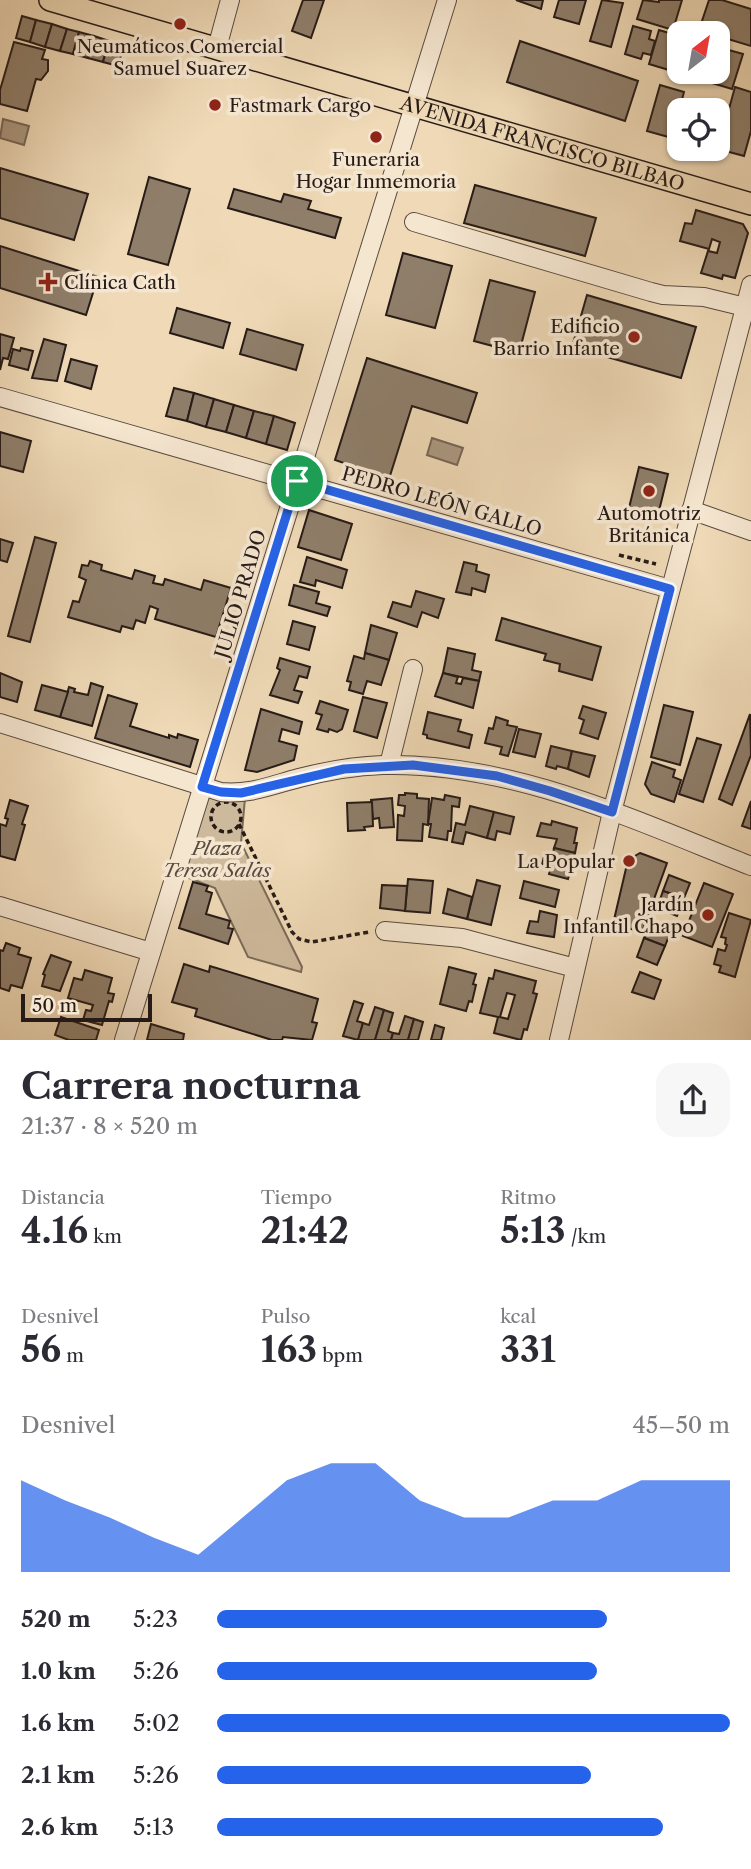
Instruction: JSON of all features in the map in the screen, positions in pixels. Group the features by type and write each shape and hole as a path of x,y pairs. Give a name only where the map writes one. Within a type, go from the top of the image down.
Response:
{"main road":[{"name":"AVENIDA FRANCISCO BILBAO","path":"50,0 751,204"}],"street":[{"path":"217,48 230,0"},
{"name":"JULIO PRADO","path":"124,1040 447,0"},
{"path":"414,222 663,295 704,297 745,307"},
{"path":"559,1040 612,812 751,285"},
{"name":"PEDRO LEÓN GALLO","path":"0,397 670,589"},
{"path":"691,510 751,531"},
{"path":"389,765 413,669"},
{"path":"0,723 221,792 241,793 344,769 389,765 456,769 497,776 612,812 751,866"},
{"path":"0,906 151,951"},
{"path":"385,931 408,931 461,938 575,968"}],"path":[{"path":"239,824 228,832 218,830 211,817 214,807 222,802 232,803 241,814 239,824 292,932 297,937 312,942 385,931"}],"green space":[{"name":"Plaza Teresa Salas","path":"209,795 245,798 241,843 302,967 301,972 248,957 215,888 181,875"}],"shaded area":[{"path":"3,119 29,126 24,145 0,138"},
{"path":"432,438 463,448 457,465 427,455"}],"building":[{"path":"303,0 324,0 311,38 292,31"},
{"path":"516,0 543,0 541,9"},
{"path":"559,0 586,0 579,24 554,17"},
{"path":"602,0 623,3 611,47 590,41"},
{"path":"643,0 682,0 676,21 667,21 667,28 637,19"},
{"path":"709,0 722,0 751,9 751,46 730,40 730,21 702,21"},
{"path":"22,16 36,20 30,42 16,38"},
{"path":"36,20 52,24 45,47 30,42"},
{"path":"52,24 67,29 60,51 45,47"},
{"path":"633,26 651,31 649,39 655,41 651,55 643,53 641,59 625,54"},
{"path":"67,29 79,32 73,54 60,51"},
{"path":"659,30 667,32 667,69 649,64"},
{"path":"79,32 94,36 88,58 73,54"},
{"path":"94,36 109,41 103,62 88,58"},
{"path":"109,41 124,45 118,66 103,62"},
{"path":"520,41 638,81 625,121 507,82"},
{"path":"14,42 45,50 42,59 48,60 48,71 41,80 36,79 27,111 0,104 0,90"},
{"path":"730,50 743,54 732,89 715,84 730,84"},
{"path":"660,85 684,92 682,98 667,98 667,137 647,131"},
{"path":"735,87 751,92 751,131 744,156 730,152 730,105"},
{"path":"0,168 88,194 74,240 0,218"},
{"path":"149,177 190,189 168,265 128,254"},
{"path":"475,185 596,218 585,256 464,223"},
{"path":"234,189 281,202 284,194 311,201 308,209 341,218 335,238 228,208"},
{"path":"696,210 743,224 748,233 735,278 723,275 722,279 701,273 708,251 717,253 720,242 712,239 709,249 680,241 685,223 692,224"},
{"name":"Clínica Cath","path":"0,246 98,277 86,315 0,288"},
{"path":"403,253 452,266 435,328 386,315"},
{"path":"490,280 535,292 519,353 474,341"},
{"name":"Edificio Barrio Infante","path":"587,295 696,327 681,378 572,347"},
{"path":"177,308 230,323 223,348 170,333"},
{"path":"247,329 303,345 296,370 240,354"},
{"path":"0,334 14,338 8,359 3,358 0,370"},
{"path":"44,339 66,345 57,381 32,378"},
{"path":"21,348 33,351 28,370 9,365 13,349 20,351"},
{"path":"367,358 477,393 467,423 412,406 389,479 335,460"},
{"path":"71,359 97,366 91,389 65,381"},
{"path":"174,388 194,393 187,421 166,416"},
{"path":"194,393 214,399 206,427 187,421"},
{"path":"214,399 234,405 226,432 206,427"},
{"path":"234,405 254,411 246,438 226,432"},
{"path":"254,411 274,416 266,444 246,438"},
{"path":"274,416 295,423 287,450 266,444"},
{"path":"0,432 31,441 23,472 0,466"},
{"name":"Automotriz Británica","path":"639,467 668,474 658,515 629,508"},
{"path":"309,510 352,524 341,560 298,547"},
{"path":"35,537 56,543 30,642 8,636"},
{"path":"0,539 13,543 7,562 0,560"},
{"path":"307,557 347,570 342,588 316,580 315,586 300,582"},
{"path":"90,561 102,565 101,570 132,579 135,570 155,576 153,583 163,585 165,579 201,590 204,580 231,588 216,637 155,619 158,609 150,606 145,623 136,620 133,629 122,626 120,632 68,617 73,601 79,602 86,580 79,577 82,565 88,566"},
{"path":"464,562 477,565 476,571 489,575 485,592 472,588 471,595 456,592"},
{"path":"294,585 319,592 316,603 330,607 327,616 289,605"},
{"path":"416,591 444,599 438,618 422,612 417,627 388,617 393,602 411,607"},
{"path":"502,618 601,647 592,680 559,671 560,664 544,660 546,654 496,640"},
{"path":"293,621 315,627 309,650 287,644"},
{"path":"371,625 397,633 389,660 365,653"},
{"path":"448,648 475,654 472,670 481,672 479,681 443,673"},
{"path":"365,653 389,660 381,685 367,681 363,694 349,690 351,682 347,681 354,656 364,659"},
{"path":"280,658 310,667 307,678 299,676 294,690 302,692 298,703 270,695 280,670 277,668"},
{"path":"0,673 22,682 17,702 0,697"},
{"path":"443,673 458,677 456,683 461,684 463,678 479,681 473,708 435,696"},
{"path":"91,683 103,687 92,726 60,717 69,687 75,689 74,692 88,695"},
{"path":"42,685 68,692 60,717 35,710"},
{"path":"108,695 137,704 130,726 169,738 169,735 177,738 178,734 198,740 190,767 95,738"},
{"path":"363,697 387,703 377,738 354,731"},
{"path":"320,701 348,710 342,729 337,732 329,729 328,732 317,729 322,715 316,713"},
{"path":"664,705 693,712 680,765 651,757"},
{"path":"583,706 606,713 598,739 580,733 584,720 579,718"},
{"path":"261,709 302,722 299,734 282,729 279,741 297,746 294,760 257,772 245,770"},
{"path":"428,712 461,720 458,731 472,735 469,748 427,738 427,735 423,734"},
{"path":"750,714 751,755 732,805 719,799"},
{"path":"496,717 508,721 507,725 517,727 508,756 500,754 502,747 485,743 489,728 493,729"},
{"path":"519,729 541,734 535,757 513,752"},
{"path":"697,738 721,745 703,802 679,794"},
{"path":"551,746 572,751 568,769 546,766"},
{"path":"572,751 595,756 589,777 568,769"},
{"path":"652,762 675,770 673,777 681,780 674,802 651,794 645,784"},
{"path":"405,793 429,799 428,825 423,824 422,841 397,840 398,815 404,816 405,806 398,805 399,795"},
{"path":"445,795 460,798 459,807 452,806 451,831 448,831 447,840 429,837 431,824 428,824 432,798 444,800"},
{"path":"392,798 394,827 380,828 379,818 373,819 371,800"},
{"path":"10,800 28,806 15,860 0,856 0,824 6,826 8,819 5,818"},
{"path":"751,801 751,829 742,826"},
{"path":"372,802 373,826 364,827 365,830 348,831 347,803"},
{"path":"470,806 494,812 487,838 466,832 463,844 452,842 456,823 465,825"},
{"path":"494,812 514,817 510,834 497,831 495,840 487,838"},
{"path":"552,821 577,828 575,853 554,848 557,839 537,836 541,823 551,825"},
{"path":"554,848 575,853 568,879 549,874 551,867 542,865 545,852 553,854"},
{"path":"640,853 667,863 642,932 613,924 628,860"},
{"path":"669,875 690,883 684,898 663,891"},
{"path":"408,879 433,881 430,913 405,911"},
{"path":"477,880 500,886 491,925 467,919"},
{"path":"524,881 559,890 555,907 520,898"},
{"path":"193,882 208,886 206,891 212,893 206,914 230,921 228,928 233,929 228,944 179,928"},
{"name":"Jardín Infantil Chapo","path":"704,883 733,894 712,947 683,936"},
{"path":"382,885 407,886 405,911 380,908"},
{"path":"448,889 472,897 467,919 443,913"},
{"path":"663,891 684,898 677,916 657,908"},
{"path":"540,911 557,915 554,937 527,933 530,921 538,922"},
{"path":"729,913 751,920 735,977 719,972 721,966 714,964 718,949 725,951 727,945 726,938 721,937"},
{"path":"652,920 672,928 665,946 644,938"},
{"path":"644,938 665,946 657,965 637,957"},
{"path":"6,943 20,948 18,954 31,958 22,988 11,985 9,991 0,988 0,950 3,951"},
{"path":"51,955 71,962 60,991 42,986 43,974"},
{"path":"184,964 209,972 210,966 318,999 312,1022 317,1023 312,1040 283,1037 282,1040 272,1040 195,1016 197,1009 172,1002"},
{"path":"449,967 476,974 472,1002 469,1001 466,1011 440,1004"},
{"path":"85,970 112,978 108,993 114,994 112,1002 109,1001 102,1025 83,1020 86,1010 91,1011 93,1005 68,998 74,978 82,980"},
{"path":"495,970 536,981 533,993 537,994 527,1030 524,1029 521,1040 494,1033 498,1017 480,1013 489,978 493,979","holes":["507,993 515,995 508,1019 500,1017"]},
{"path":"640,972 661,980 654,999 632,992"},
{"path":"354,1001 363,1004 357,1021 363,1023 358,1040 343,1036"},
{"path":"375,1007 384,1010 375,1040 358,1040 363,1023 369,1025"},
{"path":"384,1010 393,1013 388,1031 393,1033 391,1040 375,1040"},
{"path":"405,1016 414,1019 408,1040 391,1040 393,1033 399,1034"},
{"path":"61,1017 99,1030 96,1040 69,1040 55,1035"},
{"path":"414,1019 423,1022 418,1040 408,1040"},
{"path":"151,1024 184,1034 183,1040 147,1040"},
{"path":"435,1025 444,1028 441,1040 431,1040"}],"place":[{"name":"Neumáticos Comercial Samuel Suarez","path":"180,24"},
{"name":"Fastmark Cargo","path":"215,105"},
{"name":"Funeraria Hogar Inmemoria","path":"376,137"},
{"name":"Clínica Cath","path":"48,282"},
{"name":"Edificio Barrio Infante","path":"634,337"},
{"name":"Automotriz Británica","path":"649,491"},
{"name":"La Popular","path":"629,861"},
{"name":"Jardín Infantil Chapo","path":"708,915"}],"route":[{"path":"297,481 670,589 612,812 497,776 413,765 344,769 252,792 221,792 202,787 297,481"}]}
